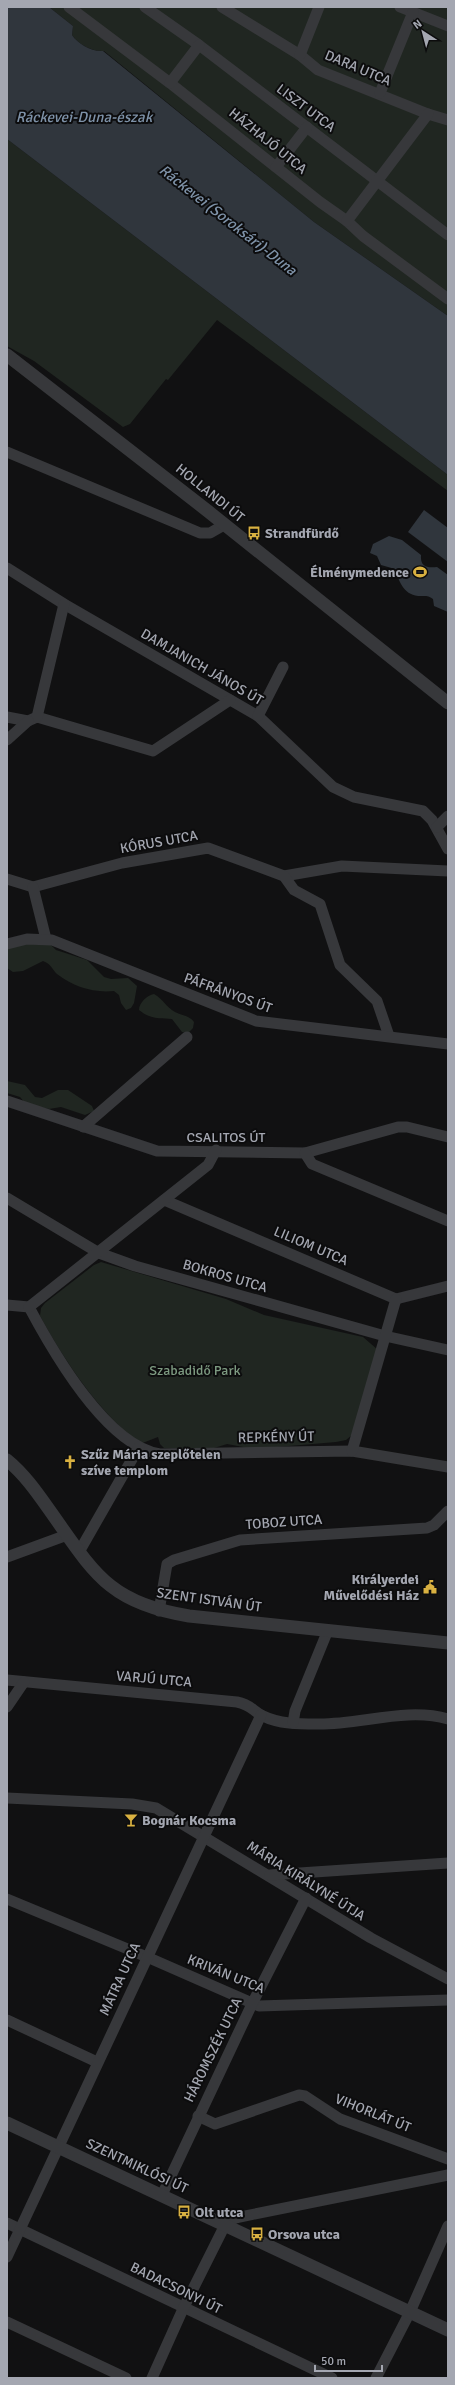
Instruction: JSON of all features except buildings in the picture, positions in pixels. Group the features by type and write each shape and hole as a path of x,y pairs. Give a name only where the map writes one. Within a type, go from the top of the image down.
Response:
{"street":[{"name":"HÁZHAJÓ UTCA","path":"69,7 170,83 320,202 347,221 363,236 448,299"},
{"name":"LISZT UTCA","path":"145,7 307,127 448,235"},
{"path":"300,55 319,7"},
{"path":"400,7 448,26"},
{"name":"DARA UTCA","path":"224,8 300,55 318,70 380,93 428,114 448,120"},
{"path":"380,93 413,12"},
{"path":"170,83 199,46"},
{"path":"347,221 428,114"},
{"path":"276,167 307,127"},
{"name":"HOLLANDI ÚT","path":"7,355 448,703"},
{"path":"7,452 200,533 210,533 224,525"},
{"name":"DAMJANICH JÁNOS ÚT","path":"7,568 64,604 258,716 333,787 354,797 423,811 437,827 448,849"},
{"path":"7,740 33,719 64,604"},
{"path":"258,716 283,667"},
{"path":"7,717 33,719 153,751 230,700"},
{"path":"437,827 448,816"},
{"name":"KÓRUS UTCA","path":"33,887 122,863 208,848 284,876"},
{"path":"389,1036 376,1001 340,965 320,904 294,890 284,876 342,866 448,871"},
{"path":"7,879 33,887 46,939"},
{"name":"PÁFRÁNYOS ÚT","path":"7,944 27,939 46,939 256,1021 448,1044"},
{"path":"83,1127 187,1037"},
{"name":"CSALITOS ÚT","path":"7,1102 158,1151 216,1150 305,1153 398,1127 407,1127 448,1137"},
{"path":"7,1305 29,1307 99,1253 208,1164 216,1150"},
{"path":"305,1153 312,1164 448,1221"},
{"name":"BOKROS UTCA","path":"7,1198 99,1253 135,1266 385,1336 448,1350"},
{"name":"LILIOM UTCA","path":"164,1200 396,1299"},
{"path":"352,1451 396,1299 448,1286"},
{"name":"REPKÉNY ÚT","path":"29,1307 57,1357 81,1391 107,1420 139,1447 149,1453 352,1451 448,1467"},
{"path":"79,1552 139,1447"},
{"name":"SZENT ISTVÁN ÚT","path":"7,1460 30,1483 79,1552 97,1574 118,1592 130,1599 159,1611 448,1643"},
{"name":"TOBOZ UTCA","path":"159,1611 165,1570 167,1564 174,1560 240,1540 427,1528 434,1525 448,1512"},
{"path":"7,1557 67,1535"},
{"path":"293,1723 295,1711 328,1630"},
{"name":"VARJÚ UTCA","path":"7,1680 237,1702 251,1706 261,1715 274,1721 293,1723 319,1724 425,1714 448,1719"},
{"path":"7,1707 24,1682"},
{"name":"MÁTRA UTCA","path":"7,2256 261,1715"},
{"name":"MÁRIA KIRÁLYNÉ ÚTJA","path":"7,1798 145,1805 164,1811 382,1944 448,1979"},
{"path":"270,1875 448,1863"},
{"name":"HÁROMSZÉK UTCA","path":"162,2195 252,2004 306,1898"},
{"name":"KRIVÁN UTCA","path":"7,1899 147,1957 259,2006 448,2000"},
{"path":"7,2020 97,2062"},
{"name":"VIHORLÁT ÚT","path":"198,2116 215,2124 299,2095 305,2096 340,2119 448,2159"},
{"name":"SZENTMIKLÓSI ÚT","path":"7,2123 448,2330"},
{"path":"152,2378 183,2309 224,2225 235,2218 448,2175"},
{"name":"BADACSONYI ÚT","path":"7,2223 183,2309 332,2378"},
{"path":"376,2378 444,2242 448,2226"},
{"path":"7,2322 126,2378"}],"green space":[{"path":"49,7 448,7 448,316 314,222 104,51 90,49 78,41 72,35 73,26"},
{"path":"7,139 448,475 448,491 217,320 168,380 166,379 130,424 123,427 34,361 7,346"},
{"path":"21,943 51,945 56,950 87,960 104,977 111,979 128,978 137,986 134,1003 131,1008 126,1010 121,1003 119,995 114,991 91,990 77,986 63,979 50,965 43,961 23,971 13,972 7,968 7,946"},
{"path":"154,994 172,1010 188,1017 194,1022 193,1028 188,1033 182,1032 172,1019 151,1017 139,1010 140,1005 144,1000"},
{"path":"7,1081 25,1085 35,1097 42,1098 58,1090 68,1090 92,1106 94,1111 85,1115 61,1107 49,1109 26,1104 20,1097 7,1093"},
{"name":"Szabadidő Park","path":"101,1262 226,1299 264,1315 363,1337 378,1350 352,1435 346,1440 336,1442 254,1449 227,1444 211,1449 164,1448 160,1444 158,1437 140,1444 110,1417 84,1385 40,1316 41,1308 45,1303 94,1265"}],"water":[{"name":"Ráckevei-Duna-észak","path":"7,7 49,7 73,26 72,35 78,41 90,49 103,51 314,222 448,316 448,475 7,139"},
{"path":"424,510 448,528 448,562 408,532"},
{"name":"Élménymedence","path":"389,536 402,540 421,555 422,562 425,566 437,567 448,575 448,612 434,606 433,599 430,597 413,595 405,590 395,569 381,565 377,556 370,553 373,544"}],"place":[{"name":"Strandfürdő","path":"254,533"},
{"name":"Élménymedence","path":"420,572"},
{"name":"Szűz Mária szeplőtelen szíve templom","path":"70,1462"},
{"name":"Királyerdei Művelődési Ház","path":"430,1587"},
{"name":"Bognár Kocsma","path":"131,1820"},
{"name":"Olt utca","path":"184,2212"},
{"name":"Orsova utca","path":"257,2234"}],"water label":[{"name":"Ráckevei (Soroksári)-Duna","path":"228,220"}]}
